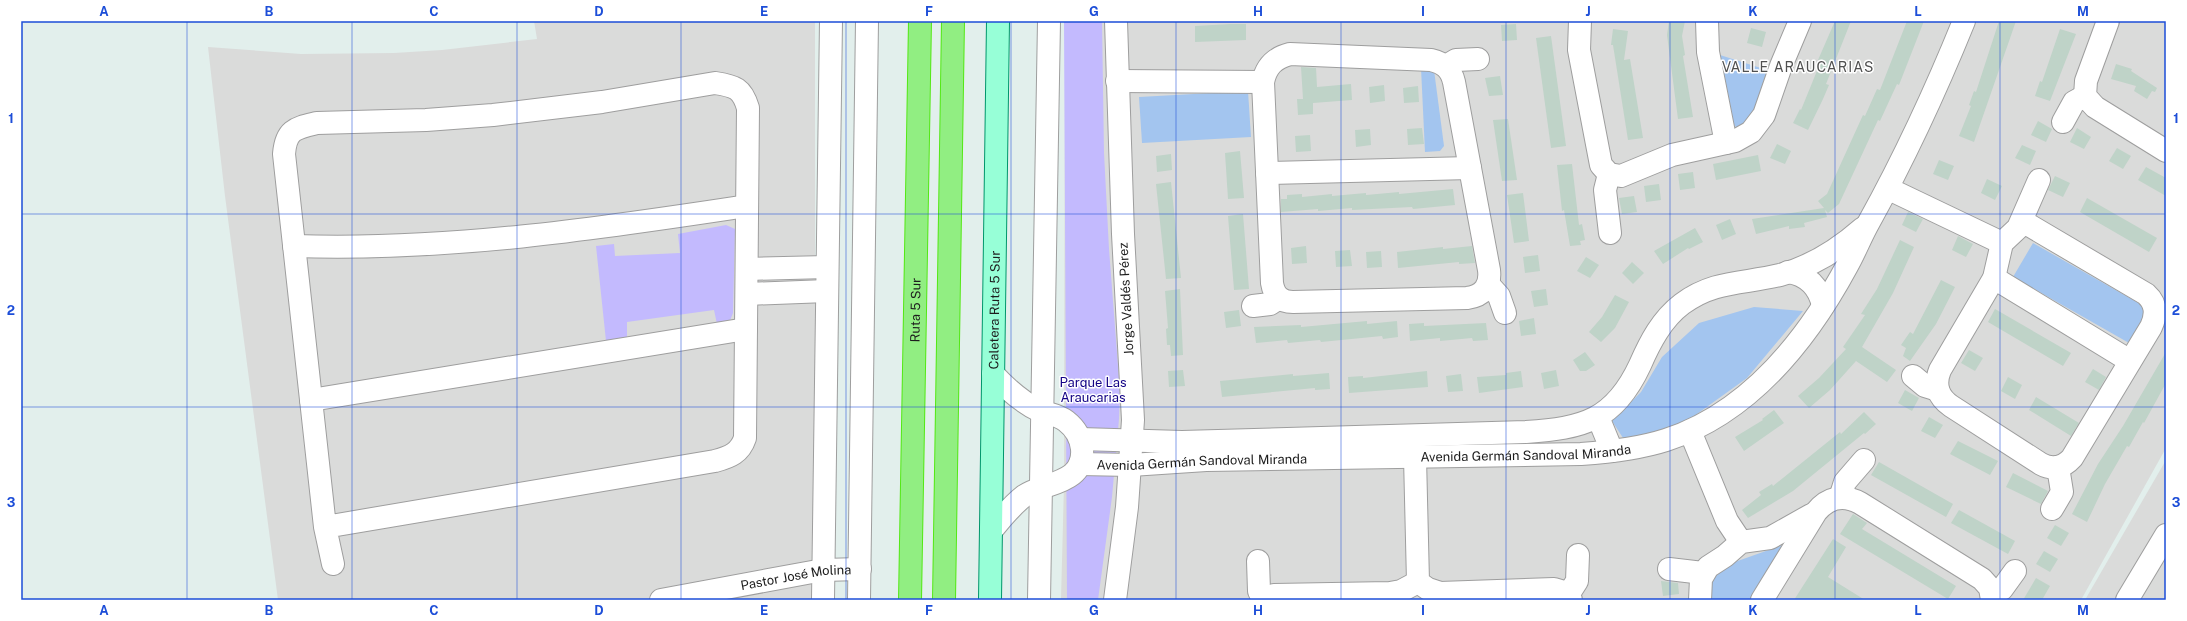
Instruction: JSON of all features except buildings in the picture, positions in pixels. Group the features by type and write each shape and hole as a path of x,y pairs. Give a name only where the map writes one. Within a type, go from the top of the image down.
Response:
{"highway":[{"name":"Ruta 5 Sur","path":"910,600 920,21"},
{"path":"944,600 953,21"}],"main road":[{"name":"Caletera Ruta 5 Sur","path":"990,600 998,21"}],"street":[{"path":"823,600 831,21"},
{"path":"859,600 868,21"},
{"path":"1039,600 1050,21"},
{"name":"Jorge Valdés Pérez","path":"1116,21 1117,81 1132,441 1123,550 1116,600"},
{"path":"1580,21 1579,50 1599,159 1604,170 1610,174 1621,176 1672,155 1726,143 1743,137 1751,132 1761,121 1781,66 1800,21"},
{"path":"1708,21 1708,52 1726,143"},
{"name":"Avenida Germán Sandoval Miranda","path":"990,531 1013,505 1024,497 1041,488 1065,480 1076,471 1080,464 1082,452 1080,439 1303,448 1415,457 1581,454 1612,451 1664,440 1690,431 1724,411 1763,380 1795,347 1823,306 1847,267 1868,223 1888,189 1927,110 1964,21"},
{"path":"2108,21 2084,86 2085,96 2095,107 2166,151"},
{"path":"1290,54 1431,60 1446,66 1454,82 1489,270 1488,284 1480,294 1467,298 1293,302 1279,298 1275,294 1272,283 1263,82 1264,75 1272,63 1283,56 1290,54"},
{"path":"1446,66 1456,60 1478,59"},
{"path":"1117,81 1263,82"},
{"path":"325,527 728,458 742,447 744,438 747,294 748,108 744,95 739,90 730,85 715,83 560,108 426,120 317,123 300,127 289,133 285,142 284,154 325,527 333,564"},
{"path":"2063,122 2074,102 2085,96"},
{"path":"1268,173 1470,168"},
{"path":"1610,174 1605,190 1610,233"},
{"path":"2022,221 2146,294 2160,309 2072,458 2058,467 2040,464 1951,406 1941,397 1937,383 1940,370 1994,278 2002,243 2013,234 2022,221 2039,180"},
{"path":"1888,189 2002,243"},
{"path":"294,246 394,247 484,242 636,223 747,206"},
{"name":"Avenida Germán Sandoval Miranda","path":"1080,464 1131,465 1206,460 1303,448 1533,432 1578,426 1598,417 1622,394 1631,381 1663,322 1682,304 1717,286 1788,272 1816,261 1832,252 1868,223"},
{"path":"747,269 827,267"},
{"path":"1788,272 1802,276 1814,285 1822,298 1823,306"},
{"path":"1994,278 2130,361"},
{"path":"1488,284 1499,296 1505,313"},
{"path":"747,294 827,291"},
{"path":"1253,306 1270,304 1279,298"},
{"path":"311,400 746,329"},
{"path":"993,374 1018,399 1043,412 1064,420 1071,425 1080,439"},
{"path":"1913,376 1925,386 1938,390"},
{"path":"1598,417 1612,451"},
{"path":"1690,431 1727,521 1741,542"},
{"path":"1415,457 1418,582"},
{"path":"1840,498 1845,482 1864,460"},
{"path":"2052,509 2062,492 2058,467"},
{"path":"1762,600 1789,539 1826,502 1840,498 1847,498 1860,503 1982,579 1992,597 2002,589 2015,571"},
{"path":"2127,600 2166,535"},
{"path":"1700,600 1701,579 1703,572 1741,542 1789,539"},
{"path":"1418,582 1440,597 1554,588 1570,598 1577,581 1578,555"},
{"path":"1258,561 1259,590 1263,600 1274,595 1380,597 1401,591 1418,582"},
{"name":"Pastor José Molina","path":"661,600 689,598 823,570 860,569"},
{"path":"1668,569 1703,572"}],"shaded area":[{"path":"534,21 815,21 815,502 813,600 278,600 225,196 208,47 301,54 394,53 442,50 537,39"},
{"path":"1065,21 2166,21 2166,448 2081,600 1061,600 1064,484"},
{"path":"1720,55 1767,70 1751,120 1744,126 1736,127 1729,121"},
{"path":"1421,68 1434,70 1444,146 1440,151 1425,152"},
{"path":"1248,91 1251,137 1142,143 1139,97"},
{"path":"2033,243 2149,309 2129,343 2013,277"},
{"path":"1754,307 1803,311 1747,378 1683,424 1625,441 1612,421 1641,392 1662,357 1699,323"},
{"path":"2166,460 2166,600 2085,600"},
{"path":"1786,544 1751,600 1709,600 1708,594 1715,569"}],"green space":[{"name":"Parque Las Araucarias","path":"1064,21 1102,21 1104,153 1109,249 1120,392 1112,497 1098,600 1067,600"},
{"path":"726,225 735,229 733,313 729,323 717,324 714,310 627,322 627,337 606,341 596,246 614,244 615,256 680,253 678,234"}],"district":[{"name":"VALLE ARAUCARIAS","path":"1798,67"}]}
